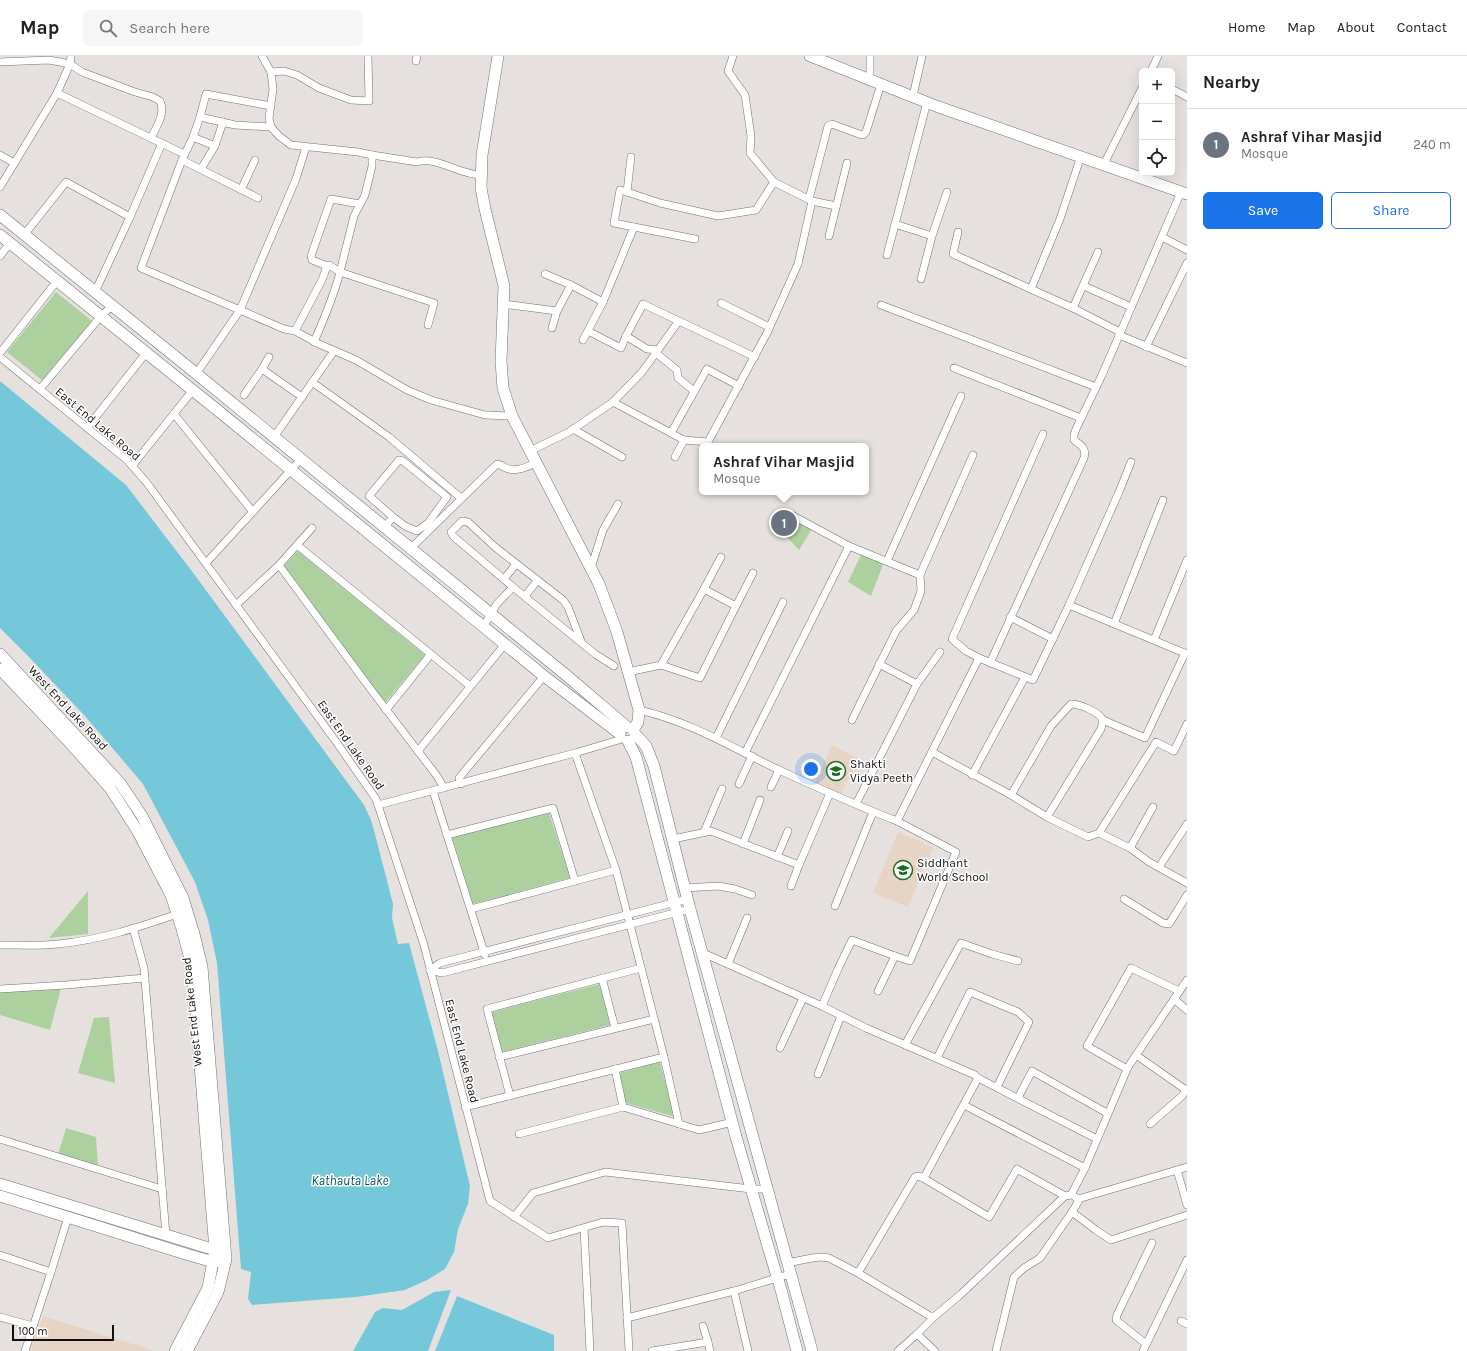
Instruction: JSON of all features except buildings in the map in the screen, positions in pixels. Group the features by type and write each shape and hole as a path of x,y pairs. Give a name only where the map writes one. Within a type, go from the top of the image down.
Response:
{"street":[{"path":"0,187 57,93 70,64 71,56"},
{"path":"262,56 271,72 273,89 269,118 271,127 279,136 291,145 358,152 417,162 428,160 460,172 482,175"},
{"path":"271,72 284,71 297,75 319,88 351,100 369,101 368,56"},
{"path":"378,805 575,753 628,734 638,722 639,710 617,632 599,584 512,416 503,388 501,361 504,286 481,188 482,155 498,56"},
{"path":"733,56 728,71 745,95 751,136 750,152 774,182 811,200 836,206"},
{"path":"810,56 927,102 1184,193 1162,237 1132,307 1081,418 1074,435 1074,440 1084,449 1086,453 990,663"},
{"path":"870,56 870,80"},
{"path":"913,96 922,56"},
{"path":"1152,68 1158,56"},
{"path":"0,62 26,59 49,60 70,64 82,72 135,92 153,97 160,101 162,109 161,118 151,138"},
{"path":"613,402 684,440 708,442 755,357 798,264 828,126 832,124 863,135 866,132 882,84"},
{"path":"1175,91 1187,97"},
{"path":"57,93 162,143 201,170 258,198"},
{"path":"271,106 206,94 193,137 183,157 141,268 284,329 295,331 314,342 356,360 407,390 431,400 485,414 512,416"},
{"path":"1104,164 1139,94"},
{"path":"887,255 927,102"},
{"path":"200,117 235,126 271,127"},
{"path":"201,170 215,146 223,122"},
{"path":"193,137 215,146"},
{"path":"95,292 162,143"},
{"path":"196,374 240,310 296,179 306,147"},
{"path":"0,155 14,163"},
{"path":"314,342 327,312 337,283 354,216 365,195 372,166 372,155"},
{"path":"1031,289 1060,219 1081,156"},
{"path":"627,192 631,157"},
{"path":"241,190 255,160"},
{"path":"829,236 848,164"},
{"path":"24,235 66,182 130,217"},
{"path":"695,239 614,223 620,190 660,203 718,216 756,210 774,182"},
{"path":"921,279 932,236 947,192"},
{"path":"360,204 335,198 331,199 311,256 312,260 327,266 329,265 340,272 434,302 428,325"},
{"path":"0,215 410,549 492,612 628,734 636,757 751,1189 778,1278 796,1351"},
{"path":"895,224 932,236"},
{"path":"583,340 603,302 634,227"},
{"path":"958,232 953,254 1073,308 1119,334 1187,363"},
{"path":"0,235 292,470 544,676 646,746 654,766 689,904 788,1269 812,1351"},
{"path":"1162,237 1187,250"},
{"path":"0,256 10,243"},
{"path":"1073,308 1098,252"},
{"path":"1146,346 1187,263"},
{"path":"295,331 322,280 327,266"},
{"path":"545,274 571,285 603,302"},
{"path":"0,353 57,281"},
{"path":"552,328 557,311 571,285"},
{"path":"1084,286 1132,307"},
{"path":"720,303 769,327"},
{"path":"503,304 557,311"},
{"path":"588,331 621,348 643,304 678,322 684,323 755,357"},
{"path":"881,305 1096,387"},
{"path":"40,389 101,316 112,306"},
{"path":"530,451 573,429 613,402 642,372 678,322"},
{"path":"626,336 647,349 657,352 677,370 678,378 694,391"},
{"path":"274,437 334,351"},
{"path":"87,428 146,352"},
{"name":"East End Lake Road","path":"0,357 127,460 147,483 337,743 376,799 424,945 490,1202 548,1238 604,1222 622,1223 627,1318"},
{"path":"244,395 269,357"},
{"path":"954,368 1081,418"},
{"path":"262,369 302,397"},
{"path":"671,433 707,369 739,386"},
{"path":"312,382 389,437 461,498"},
{"path":"132,466 193,390"},
{"path":"887,562 961,396"},
{"path":"174,414 253,512"},
{"path":"573,429 622,457"},
{"path":"1043,434 952,639 966,651 979,658 1032,680 1069,605 1119,492 1130,462"},
{"path":"676,457 684,440"},
{"path":"852,720 878,664 896,631 914,610 921,591 920,575 973,455"},
{"path":"206,563 301,459"},
{"path":"399,460 404,461 447,497 428,523 417,531 406,526 393,517 369,496 399,460"},
{"path":"410,549 497,464 515,470 536,463"},
{"path":"1114,624 1163,500"},
{"path":"591,568 603,530 618,504"},
{"path":"788,513 849,546 920,575"},
{"path":"384,528 393,517"},
{"path":"581,641 568,607 563,600 495,547 468,522 462,521 452,532 453,536 595,654 614,666"},
{"path":"236,605 279,565 312,528"},
{"path":"297,545 470,686"},
{"path":"739,784 749,754 849,546"},
{"path":"661,665 721,557"},
{"path":"1154,640 1187,560"},
{"path":"504,579 516,564"},
{"path":"279,565 386,710 438,776 444,788"},
{"path":"628,672 661,665 700,678 753,573"},
{"path":"525,596 537,581"},
{"path":"483,626 492,612 513,587"},
{"path":"704,589 736,606"},
{"path":"716,738 783,602"},
{"path":"1069,605 1186,654 1145,738"},
{"path":"1010,617 1053,638"},
{"path":"418,750 504,644"},
{"path":"856,804 917,684 940,652"},
{"name":"West End Lake Road","path":"0,654 120,783 142,816 183,898 182,912 192,966 215,1250 208,1288 175,1351"},
{"path":"386,710 431,654"},
{"path":"897,822 979,658"},
{"path":"878,664 917,684"},
{"name":"West End Lake Road","path":"0,669 71,744 110,788 138,832 171,895 194,934 202,967 226,1259 218,1292 187,1351"},
{"path":"461,784 459,778 544,676"},
{"path":"972,775 1025,677"},
{"path":"1010,795 1051,726 1071,704 1078,704 1100,715 1104,720 1174,751 1187,724"},
{"path":"639,710 661,715 716,738 779,770 897,822 956,852 910,961 852,940 822,1006"},
{"path":"1047,817 1101,729 1104,720"},
{"path":"932,752 1047,817 1088,837 1099,833 1156,742"},
{"path":"575,753 616,870 664,1057 679,1124"},
{"path":"771,787 779,770"},
{"path":"704,832 722,789"},
{"path":"433,791 487,961"},
{"path":"791,886 830,793"},
{"path":"743,844 760,800"},
{"path":"1130,848 1154,807"},
{"path":"447,835 553,808 575,881"},
{"path":"835,906 873,812"},
{"path":"1159,867 1187,824"},
{"path":"672,839 711,831 799,865"},
{"path":"777,856 788,831"},
{"path":"1099,833 1130,848 1187,883"},
{"path":"470,909 616,870"},
{"path":"685,888 718,886 735,889 752,896"},
{"path":"1124,899 1163,923 1169,924 1187,895"},
{"path":"430,970 440,963 627,914 689,904"},
{"path":"430,970 442,973 629,924 675,907"},
{"path":"0,945 57,944 94,939 182,912"},
{"path":"728,964 747,918"},
{"path":"133,928 144,968 166,1235"},
{"path":"905,1045 961,943 1018,961"},
{"path":"703,953 905,1045 975,1074 978,1078 1097,1139"},
{"path":"878,991 895,956"},
{"path":"510,1096 487,1009 641,968"},
{"path":"1127,1069 1087,1046 1131,968 1179,991"},
{"path":"0,989 145,978"},
{"path":"602,978 615,1028"},
{"path":"898,1351 1068,1196 1085,1168 1107,1113 1127,1069 1187,980"},
{"path":"937,1058 970,992 1018,1012 1029,1022 997,1087"},
{"path":"780,1048 803,998"},
{"path":"1174,999 1187,1010"},
{"path":"818,1074 841,1016"},
{"path":"499,1057 654,1019"},
{"path":"1136,1054 1186,1089 1182,1096 1150,1124"},
{"path":"465,1107 664,1057"},
{"path":"615,1069 623,1107"},
{"path":"1018,1098 1032,1071 1107,1113"},
{"path":"923,1178 946,1139 978,1078"},
{"path":"964,1105 1085,1168"},
{"path":"519,1134 623,1107 698,1130 733,1122"},
{"path":"0,1139 162,1189"},
{"path":"858,1273 915,1177 919,1176 923,1178 989,1217 1017,1169 1068,1196 1078,1199 1187,1167"},
{"path":"1177,1170 1187,1205"},
{"path":"514,1217 533,1193 605,1172 751,1189 767,1189"},
{"path":"0,1184 215,1250 226,1259"},
{"path":"0,1196 214,1262 226,1259"},
{"path":"996,1351 1014,1277 1024,1268 1040,1258 1072,1212 1078,1202 1078,1199"},
{"path":"1072,1212 1111,1240 1187,1215"},
{"path":"25,1351 68,1217"},
{"path":"584,1228 590,1351"},
{"path":"1146,1344 1116,1320 1117,1315 1152,1243"},
{"path":"0,1255 51,1272"},
{"path":"629,1351 627,1318 734,1291 778,1278 788,1269 805,1259 821,1257 837,1262 930,1316 935,1316"},
{"path":"1143,1351 1187,1260"},
{"path":"734,1291 748,1351"},
{"path":"0,1317 33,1326"},
{"path":"703,1326 710,1351"},
{"path":"918,1334 935,1351"},
{"path":"652,1351 668,1350 708,1342"}],"shaded area":[{"name":"Shakti Vidya Peeth","path":"832,745 859,759 841,794 815,783"},
{"name":"Siddhant World School","path":"898,832 933,847 908,907 873,893"},
{"path":"43,1316 155,1351 30,1351"}],"green space":[{"path":"56,292 92,321 43,381 7,352"},
{"path":"797,520 812,529 799,550 786,536"},
{"path":"298,551 425,655 385,703 284,566"},
{"path":"862,553 884,562 871,596 848,582"},
{"path":"549,813 570,878 473,904 452,837"},
{"path":"88,891 88,934 49,938"},
{"path":"600,984 610,1025 502,1052 492,1012"},
{"path":"61,988 50,1030 0,1015 0,992"},
{"path":"109,1017 115,1083 78,1073 94,1018"},
{"path":"660,1062 675,1117 626,1103 619,1073"},
{"path":"66,1128 96,1137 98,1167 58,1155"}],"water":[{"name":"Kathauta Lake","path":"0,381 126,485 191,570 364,805 371,820 393,904 392,918 398,944 409,943 437,1047 470,1186 468,1204 458,1229 454,1252 445,1269 427,1280 405,1290 356,1297 252,1305 248,1299 251,1272 241,1269 217,963 208,920 195,882 143,784 85,716 0,628"},
{"path":"451,1290 428,1351 353,1351 375,1312 383,1308 402,1310 434,1292"},
{"path":"457,1296 554,1335 554,1351 435,1351"}],"place":[{"name":"Ashraf Vihar Masjid","path":"784,523"},
{"name":"Shakti Vidya Peeth","path":"836,771"},
{"name":"Siddhant World School","path":"903,870"}]}
